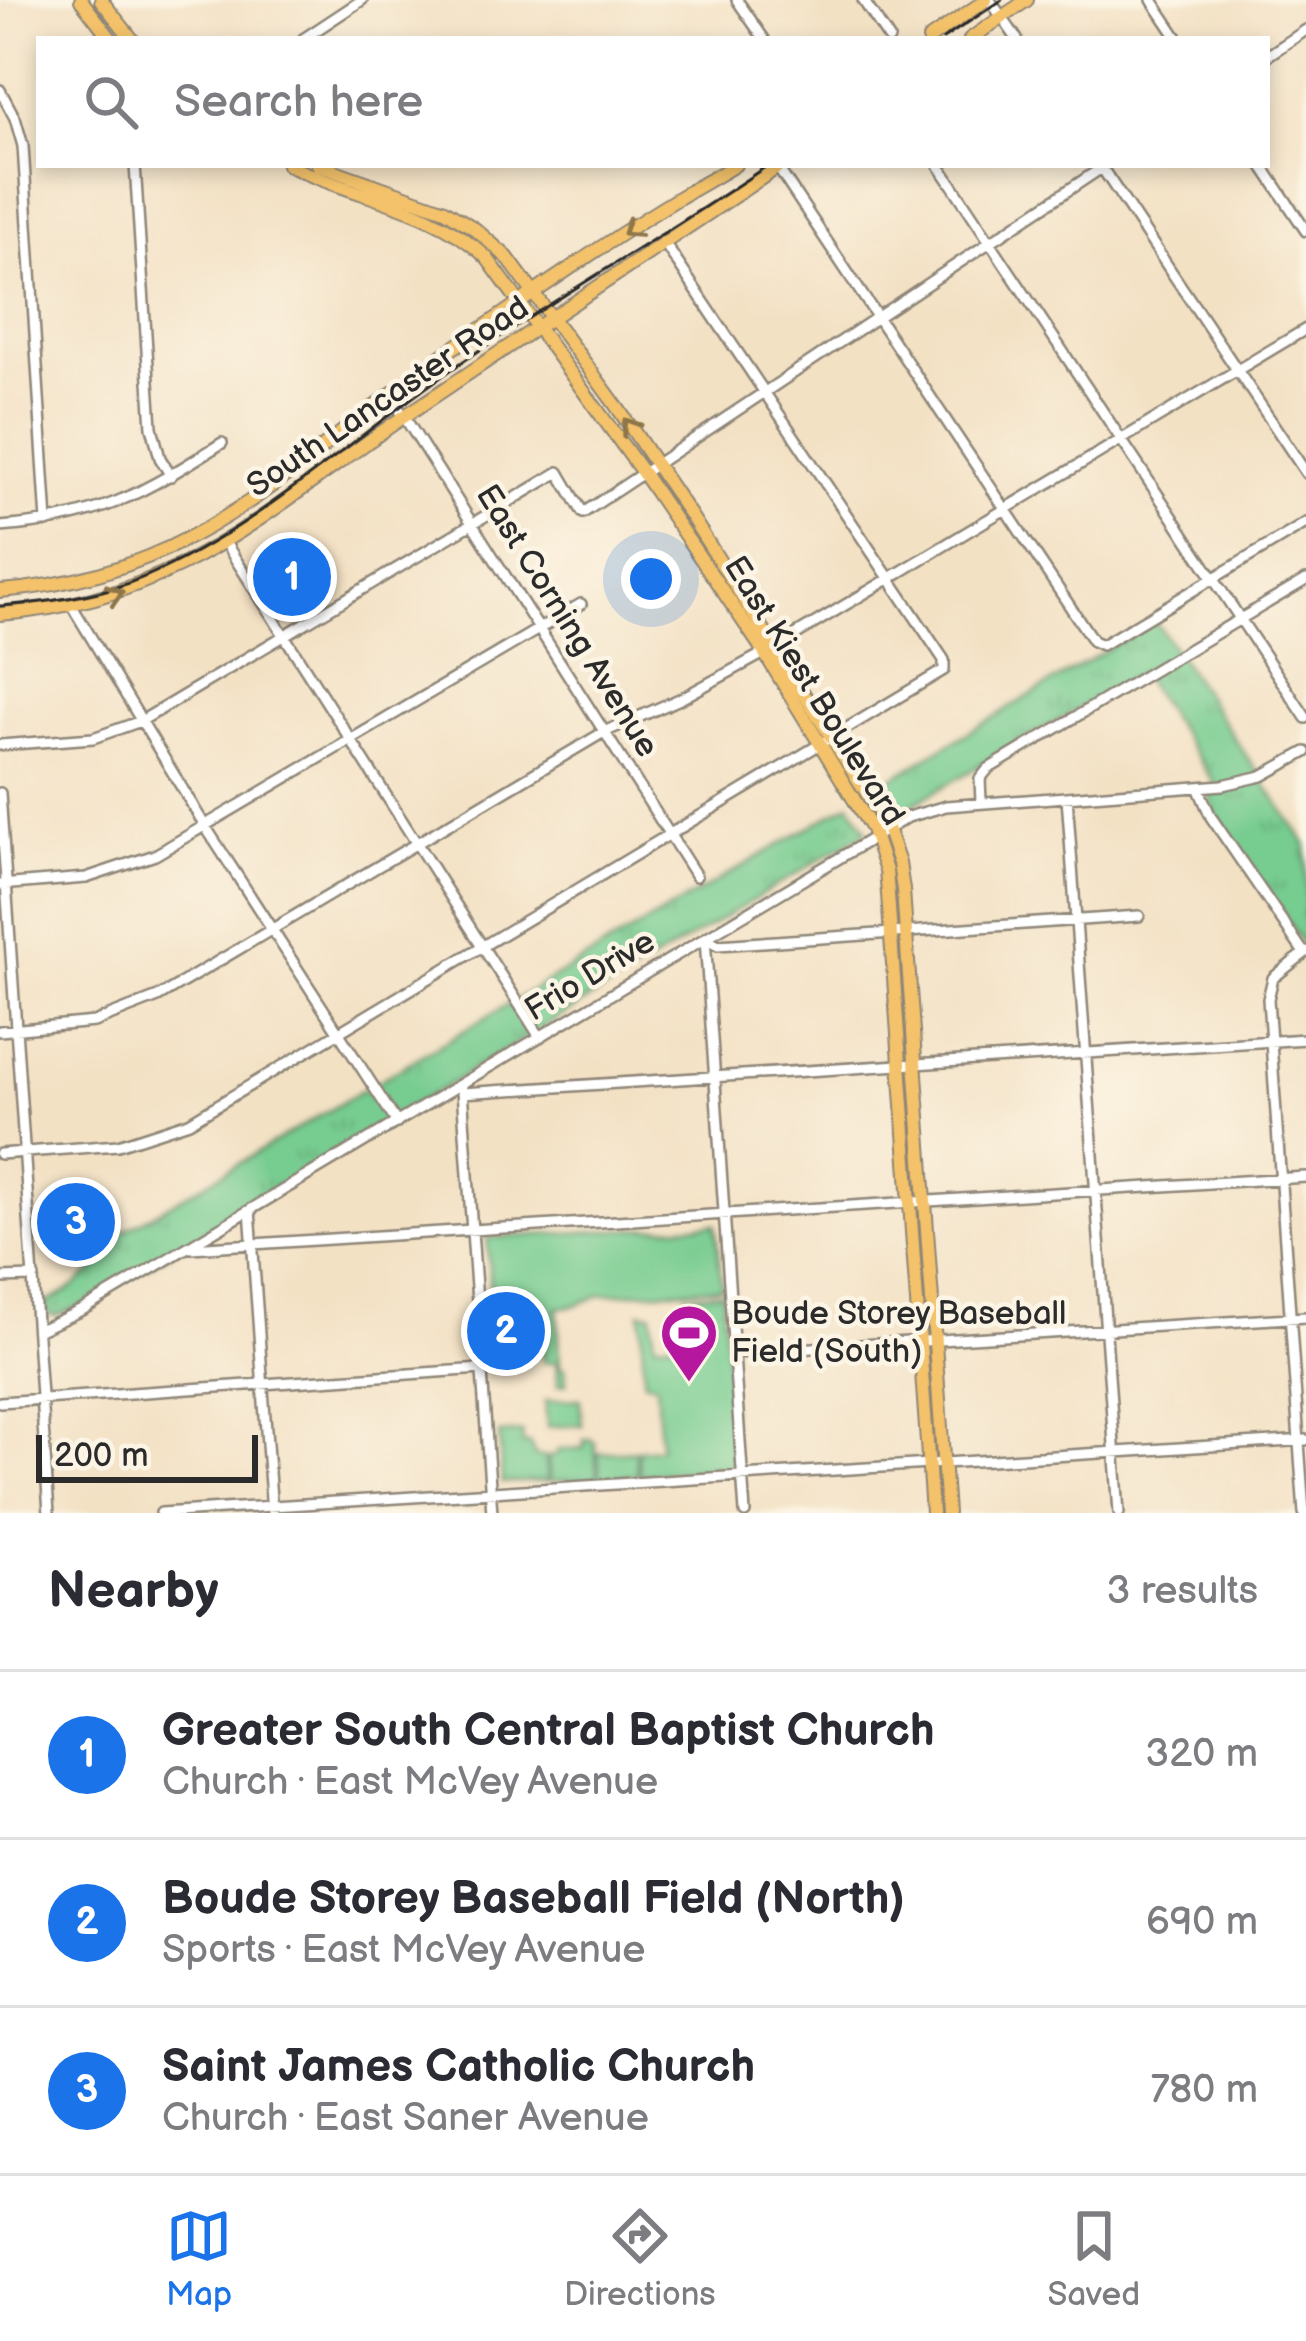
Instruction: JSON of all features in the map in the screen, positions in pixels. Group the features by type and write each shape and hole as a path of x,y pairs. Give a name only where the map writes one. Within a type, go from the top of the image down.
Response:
{"main road":[{"path":"81,0 109,36"},
{"path":"101,0 130,36"},
{"path":"933,36 988,0"},
{"path":"974,36 1027,0"},
{"name":"East Kiest Boulevard","path":"296,168 427,216 493,254 536,328 650,469"},
{"name":"East Kiest Boulevard","path":"326,168 445,210 535,293 770,650 882,833 902,877 898,933 936,1464 947,1513"},
{"name":"South Lancaster Road","path":"0,591 86,579 134,566 183,544 300,467 535,293 730,168"},
{"name":"South Lancaster Road","path":"0,614 71,606 146,584 224,541 776,168"},
{"name":"East Kiest Boulevard","path":"932,1513 936,1464"}],"street":[{"path":"307,36 360,0"},
{"path":"737,0 762,36"},
{"path":"863,0 887,36"},
{"path":"988,0 1015,36"},
{"path":"1152,0 1176,36"},
{"path":"1270,54 1306,30"},
{"path":"0,90 23,146 47,522"},
{"path":"135,168 152,427 160,458 171,476"},
{"path":"780,168 1093,641 1102,645 1306,524"},
{"path":"941,168 1306,718"},
{"path":"0,745 93,738 141,721 559,472 583,513 1099,168"},
{"path":"1103,168 1306,473"},
{"path":"1264,168 1306,231"},
{"path":"0,1154 118,1145 189,1122 942,674 945,665 889,578 665,244"},
{"path":"0,1031 76,1026 136,1008 604,732 682,698 770,650 1306,329"},
{"name":"East Corning Avenue","path":"391,396 696,876"},
{"path":"0,527 109,507 171,476 221,442"},
{"path":"224,541 540,1037"},
{"path":"981,802 980,779 988,769 1306,580"},
{"path":"3,885 108,873 155,855 580,604"},
{"path":"71,606 205,826 397,1123"},
{"name":"Frio Drive","path":"37,1331 85,1309 462,1089 540,1037 929,809 1249,780 1306,752"},
{"path":"1198,787 1211,818 1305,956 1274,978 1270,987 1304,1513"},
{"path":"0,793 49,1513"},
{"path":"1067,797 1119,1513"},
{"path":"706,938 718,945 1139,916"},
{"path":"706,938 746,1513"},
{"path":"492,1513 462,1089 1306,1039"},
{"path":"185,1248 1306,1178"},
{"path":"250,1210 272,1509"},
{"path":"0,1279 34,1276"},
{"path":"734,1353 1306,1316"},
{"path":"0,1402 482,1369"},
{"path":"161,1513 1302,1440"}],"green space":[{"path":"1155,621 1306,844 1306,950 1214,811 1209,793 1220,791 1140,673 889,818 872,790"},
{"path":"850,803 867,831 86,1304 55,1316 46,1314 44,1303 88,1274 121,1233"},
{"path":"715,1224 722,1287 600,1295 558,1308 560,1367 565,1368 566,1384 558,1385 557,1362 543,1362 542,1349 520,1350 520,1360 494,1365 487,1238"},
{"path":"722,1292 734,1466 639,1475 638,1450 660,1448 656,1384 644,1381 641,1312 652,1313 655,1343 695,1340 693,1303 685,1302 686,1295"},
{"path":"580,1399 582,1425 547,1427 545,1401"},
{"path":"522,1432 523,1444 529,1443 535,1456 545,1457 547,1481 502,1483 499,1434"},
{"path":"584,1440 595,1442 597,1478 550,1481 548,1457 558,1450 584,1448"},
{"path":"636,1450 637,1475 600,1477 598,1453"}],"tram line":[{"path":"948,36 1002,0"},
{"path":"0,606 111,589 208,545 288,492 478,351 763,168"}],"place":[{"name":"Greater South Central Baptist Church","path":"292,577"},
{"name":"Saint James Catholic Church","path":"76,1222"},
{"name":"Boude Storey Baseball Field (North)","path":"506,1331"},
{"name":"Boude Storey Baseball Field (South)","path":"689,1384"}]}
